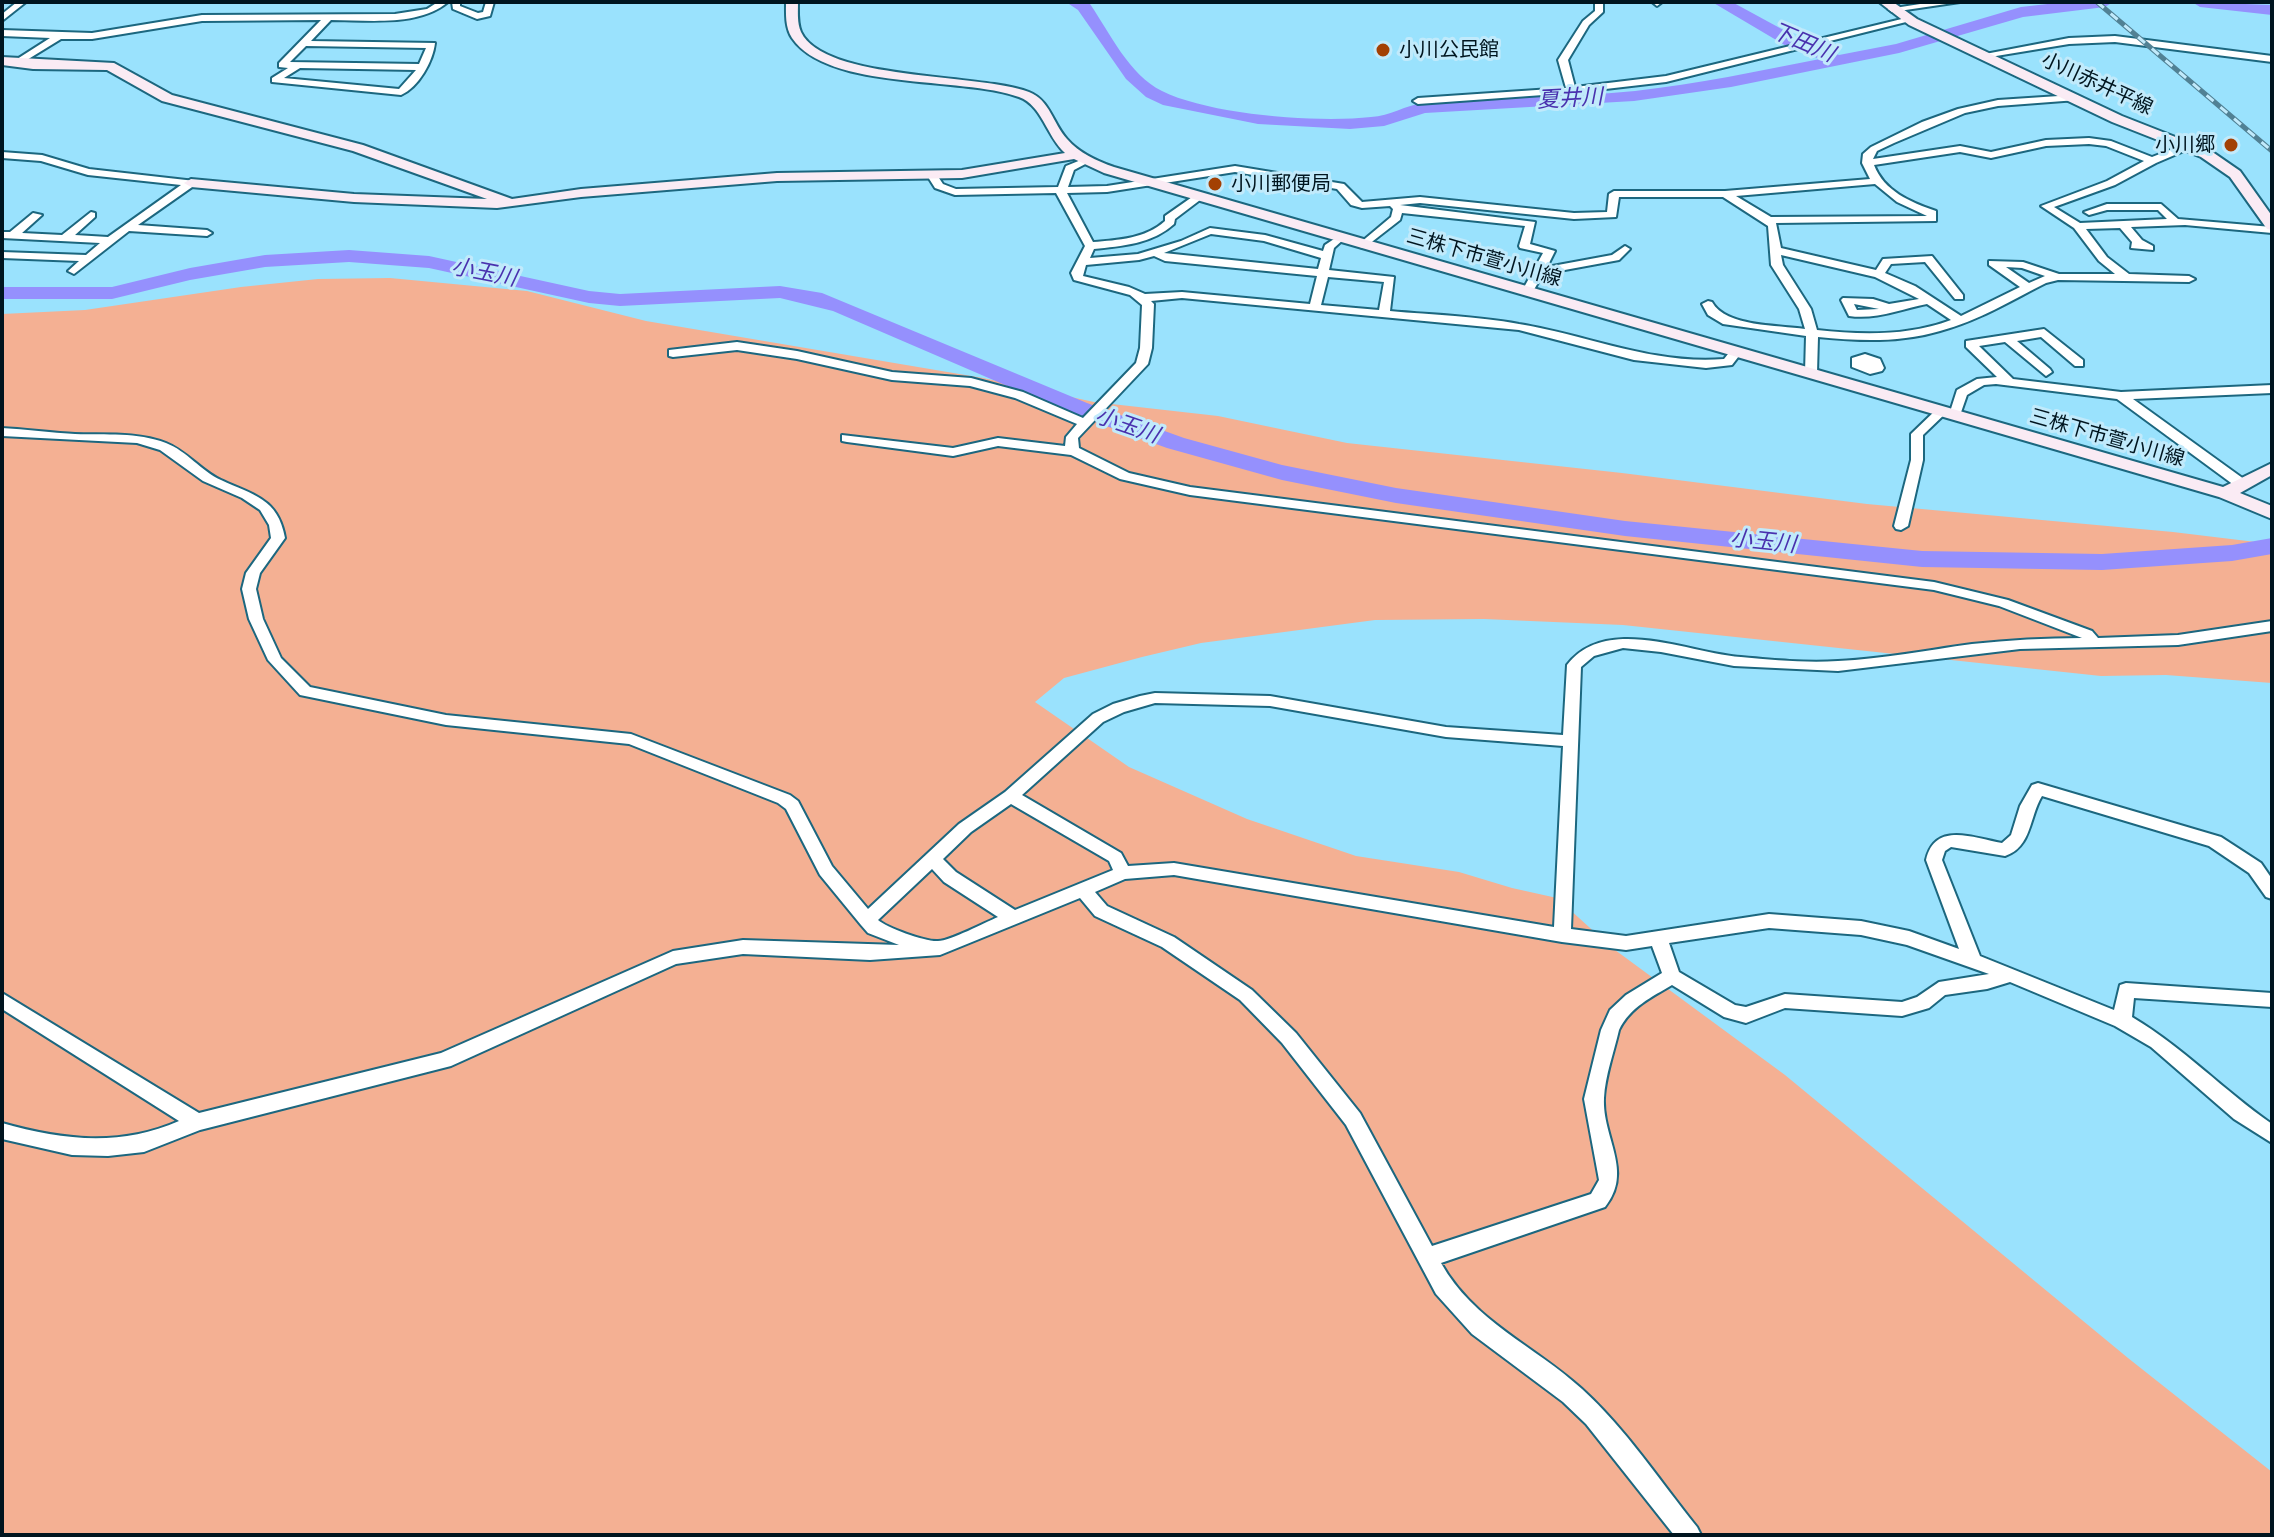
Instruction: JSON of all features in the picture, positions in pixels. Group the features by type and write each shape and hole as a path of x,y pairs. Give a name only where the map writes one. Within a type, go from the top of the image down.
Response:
{"main road":[{"path":"792,2 795,35 806,47 821,56 882,72 992,87 1028,96 1039,104 1055,134 1081,158"},
{"name":"小川赤井平線","path":"1889,5 1911,21 2129,125 2188,146 2224,164 2235,174 2272,228"},
{"path":"2,61 110,66 167,98 358,148 511,203"},
{"path":"191,183 475,205 777,177 933,177 1081,158"},
{"name":"三株下市萱小川線","path":"1081,158 1147,182 1736,352 2234,489"},
{"path":"2271,512 2234,489 2272,468"}],"street":[{"path":"2,18 22,2"},
{"path":"2,33 92,36 202,18 289,12 410,15 429,11 444,2"},
{"path":"456,2 456,7 477,16 487,14 490,2"},
{"path":"1571,90 1563,60 1586,23 1599,12 1599,2"},
{"path":"1889,5 1956,2"},
{"path":"338,14 282,65 421,67"},
{"path":"1418,101 1571,90 1666,79 1911,21"},
{"path":"17,63 59,36"},
{"path":"1978,53 2069,41 2115,39 2272,59"},
{"path":"297,66 275,80 401,92 406,90 432,45 306,43"},
{"path":"332,95 342,88"},
{"path":"1769,220 1932,219 1932,213 1894,198 1879,181 1867,163 1867,156 1874,149 1950,114 2017,101 2074,98"},
{"path":"1867,163 1960,149 1991,155 2046,143 2089,141 2108,143 2152,161"},
{"path":"2126,277 2103,259 2078,226 2046,206 2111,183 2188,146"},
{"path":"2,155 49,159 88,172 191,183"},
{"path":"1081,158 1070,168 1061,192 1090,246"},
{"path":"933,177 939,186 955,192 1061,192 1235,169 1340,186 1355,203 1362,205 1396,206 1531,224 1524,246 1550,251 1528,291"},
{"path":"1396,206 1420,200 1574,216 1612,215 1614,194 1725,194 1879,181"},
{"path":"74,271 110,240 191,183"},
{"path":"1725,194 1769,220 1773,226 1777,265 1805,309 1812,331 1811,373"},
{"path":"1090,246 1133,239 1164,229 1170,222 1169,218 1199,197"},
{"path":"1364,245 1396,218 1396,206"},
{"path":"2089,212 2107,207 2161,207 2175,222"},
{"path":"7,235 37,215"},
{"path":"65,238 91,215"},
{"path":"2078,226 2175,222 2272,228"},
{"path":"2123,225 2138,242"},
{"path":"127,228 207,233"},
{"path":"1083,262 1117,260 1156,252 1210,231 1252,235 1327,256"},
{"path":"7,235 110,240"},
{"path":"1315,308 1329,247 1340,238"},
{"path":"1090,246 1077,273 1078,278 1144,298 1182,295 1519,327 1609,351 1691,363 1728,362 1736,352"},
{"path":"1541,271 1615,258 1625,249"},
{"path":"1775,250 1879,274 1959,320"},
{"path":"1156,252 1165,258 1390,279 1384,314"},
{"path":"2,255 88,258"},
{"path":"1879,274 1887,261 1928,258 1959,297"},
{"path":"2028,287 1993,263 2023,265 2058,277"},
{"path":"1708,304 1712,313 1727,322 1858,335 1915,333 1959,320 2028,287 2058,277 2189,279"},
{"path":"1074,451 1072,437 1142,364 1148,304 1144,298"},
{"path":"1888,308 1929,300"},
{"path":"2009,381 1970,344 2044,333 2079,363"},
{"path":"1858,335 1865,358"},
{"path":"2007,338 2046,372"},
{"path":"673,353 737,346 797,355 803,359 892,376 971,382 1019,395 1087,422"},
{"path":"1901,526 1917,460 1917,434 1949,413 1961,393 1981,382 2009,381 2121,396 2272,389"},
{"path":"2121,396 2156,425 2194,446 2234,489"},
{"path":"2,432 136,438 166,447 189,459 211,481 260,500 269,510 278,538 253,573 249,589 256,619 275,660 305,691 446,720 631,739 670,752 792,805 826,870 874,928 890,936 940,948"},
{"path":"847,438 953,452 998,442 1074,451 1125,476 1190,491 1934,586 2003,603 2087,634 2095,644"},
{"path":"1562,935 1574,665 1583,655 1598,647 1619,644 1671,647 1715,659 1805,667 1867,666 2002,646 2167,641 2272,626"},
{"path":"867,920 965,828 1011,796 1098,718 1110,710 1155,698 1270,701 1446,732 1570,741"},
{"path":"1972,960 1934,860 1937,848 1948,841 2005,850 2012,846 2022,835 2026,810 2038,789 2215,841 2255,868 2272,892"},
{"path":"1011,796 1115,857 1123,873"},
{"path":"933,860 950,877 1014,918"},
{"path":"2,1131 50,1145 90,1149 145,1143 197,1122 444,1060 673,958 710,950 752,947 910,954 940,948 1123,873 1174,869 1562,935 1626,943 1769,921 1861,928 1909,938 2011,975 2122,1021 2158,1042 2241,1113 2272,1135"},
{"path":"1083,889 1101,911 1168,942 1246,995 1289,1038 1353,1119 1443,1287 1480,1327 1571,1394 1594,1416 1689,1535"},
{"path":"1659,940 1672,976 1731,1012 1746,1015 1785,1001 1902,1009 1923,1003 1939,989 2011,975"},
{"path":"1426,1258 1598,1201 1606,1191 1609,1180 1594,1099 1610,1030 1617,1015 1632,1000 1672,976"},
{"path":"2122,1021 2126,990 2272,1000"},
{"path":"2,1000 197,1122"}],"shaded area":[{"path":"390,278 527,291 646,321 983,378 1094,402 1218,416 1347,443 1867,504 2272,544 2272,683 2166,675 2101,676 1623,625 1484,619 1375,620 1201,643 1142,657 1064,678 1035,702 1129,767 1247,819 1356,856 1459,872 1557,898 1611,947 1785,1075 2128,1358 2272,1472 2272,1535 2,1535 2,314 85,310 318,279"}],"waterway":[{"name":"夏井川","path":"1074,2 1084,7 1132,75 1152,93 1169,101 1224,114 1350,124 1384,121 1422,108 1634,96 1731,82 1899,48 2021,12 2105,2"},
{"name":"下田川","path":"1720,2 1794,43 1833,58"},
{"name":"夏井川","path":"2200,2 2272,10"},
{"name":"小玉川","path":"2,293 112,293 190,274 265,261 349,256 429,262 589,297 620,300 780,292 822,299 841,306 1079,408 1176,443 1282,472 1396,496 1625,528 1802,549 1922,559 2102,562 2232,553 2272,546"}],"railway":[{"path":"2097,2 2272,151"}],"place":[{"name":"小川公民館","path":"1383,50"},
{"name":"小川郷","path":"2231,145"},
{"name":"小川郵便局","path":"1215,184"}]}
